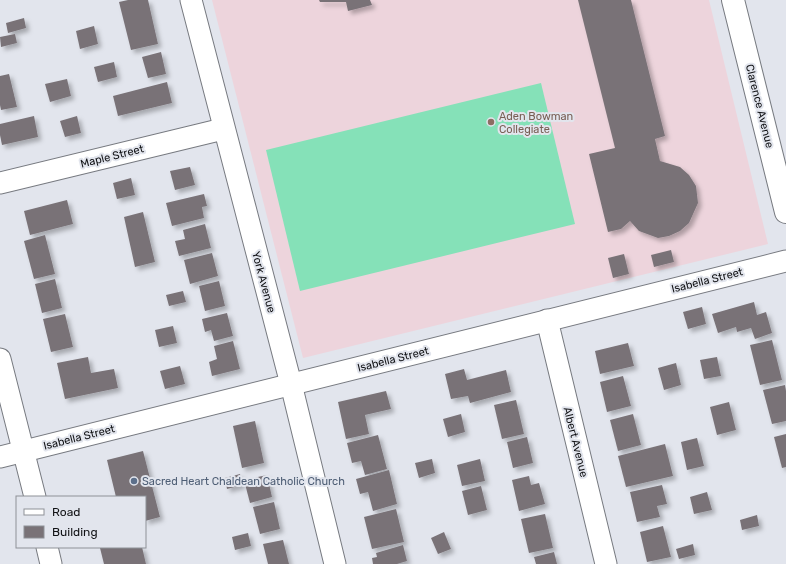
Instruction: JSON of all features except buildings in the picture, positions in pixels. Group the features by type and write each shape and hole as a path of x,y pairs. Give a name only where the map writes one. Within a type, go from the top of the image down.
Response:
{"main road":[{"name":"Clarence Avenue","path":"733,0 786,212"}],"street":[{"name":"York Avenue","path":"191,0 291,384 335,564"},
{"name":"Maple Street","path":"0,183 224,129"},
{"name":"Isabella Street","path":"0,457 786,261"},
{"name":"Albert Avenue","path":"547,320 606,564"},
{"path":"0,359 34,496"},
{"path":"47,548 51,564"}],"shaded area":[{"name":"Aden Bowman Collegiate","path":"212,0 709,0 768,244 303,358"}],"green space":[{"path":"541,83 575,224 300,291 266,150"}],"place":[{"name":"Aden Bowman Collegiate","path":"491,122"},
{"name":"Sacred Heart Chaldean Catholic Church","path":"134,481"}]}
